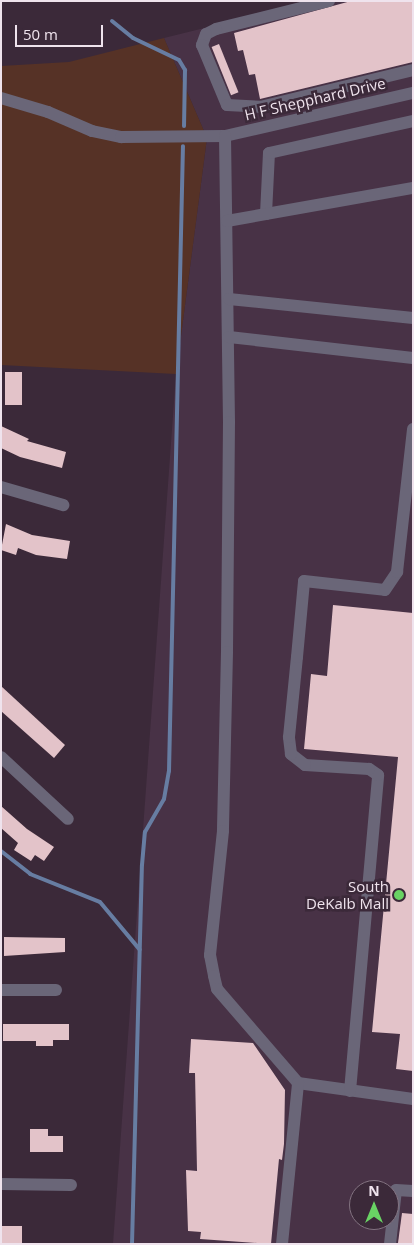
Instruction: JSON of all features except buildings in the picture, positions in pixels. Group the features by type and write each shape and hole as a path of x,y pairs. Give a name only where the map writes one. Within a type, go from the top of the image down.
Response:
{"street":[{"path":"329,1 216,29 206,34 202,45 227,105 260,107 413,70"},
{"name":"H F Shepphard Drive","path":"1,98 48,112 92,132 122,137 224,136 413,93"},
{"path":"266,214 269,153 413,122"},
{"path":"224,136 229,336 223,831 210,955 217,989 298,1083 408,1099"},
{"path":"227,221 413,188"},
{"path":"228,299 413,318"},
{"path":"229,336 413,358"},
{"path":"350,1091 378,776 369,770 305,765 291,754 289,737 296,657 304,581 385,590 397,572 413,429"},
{"path":"1,487 63,505"},
{"path":"1,757 68,818"},
{"path":"1,990 56,990"},
{"path":"282,1244 298,1083"},
{"path":"1,1184 71,1185"},
{"path":"390,1244 396,1190 413,1191"}],"shaded area":[{"path":"314,1 413,1 413,1244 113,1244 176,374 207,138 164,38"},
{"path":"164,38 207,138 176,374 1,365 1,66 69,62"}],"waterway":[{"path":"112,21 133,38 179,60 185,70 184,126"},
{"path":"132,1244 142,865 145,832 164,799 169,771 183,146"},
{"path":"1,851 30,874 100,902 140,950"}],"place":[{"name":"South DeKalb Mall","path":"399,895"}]}
